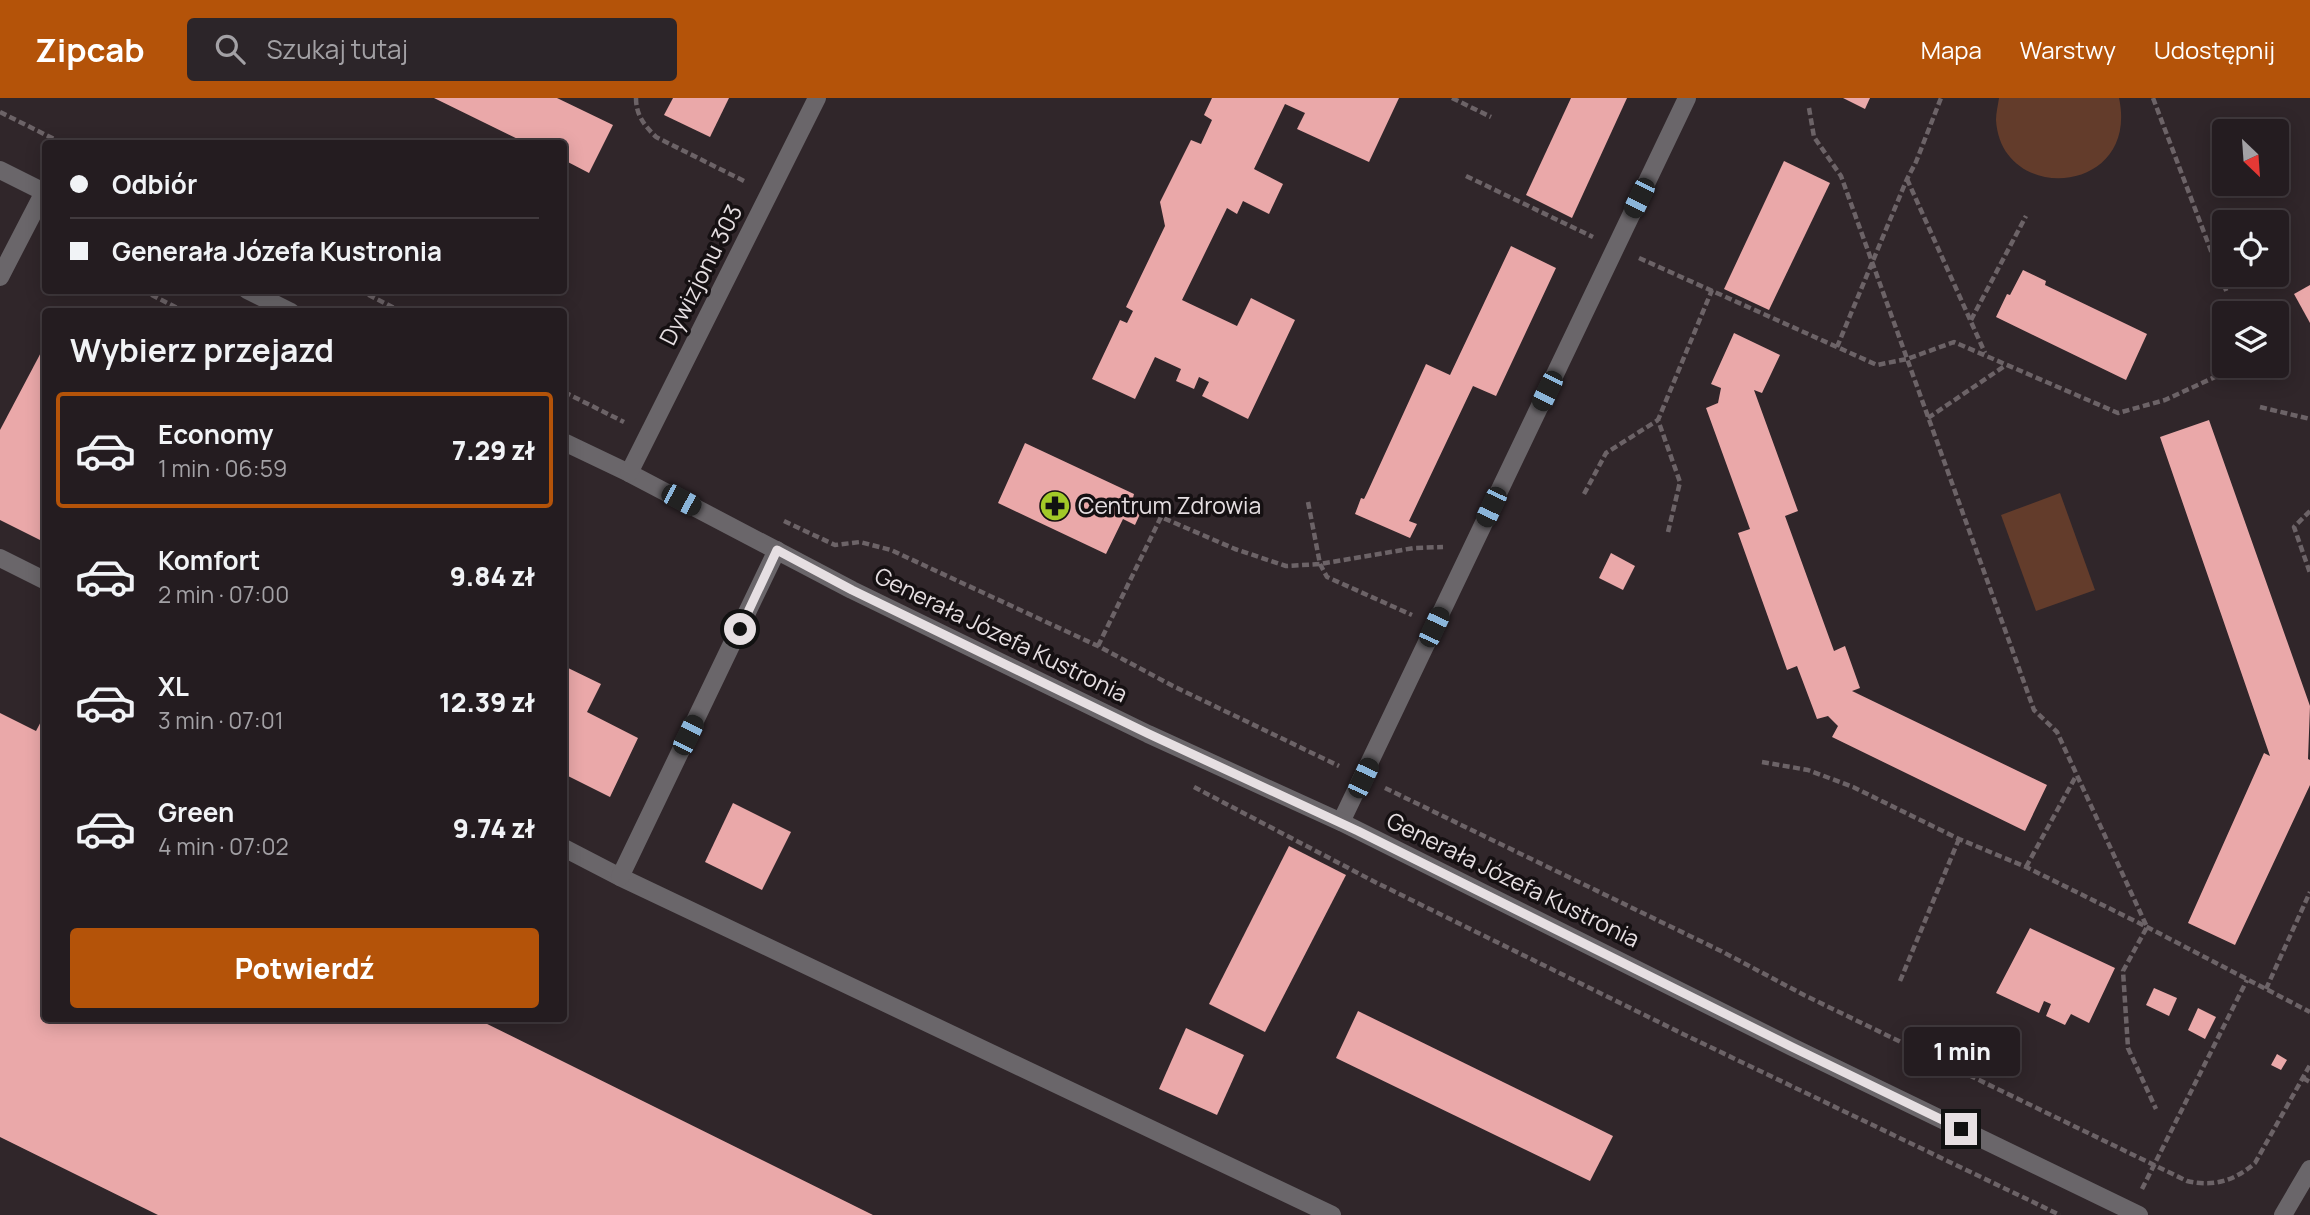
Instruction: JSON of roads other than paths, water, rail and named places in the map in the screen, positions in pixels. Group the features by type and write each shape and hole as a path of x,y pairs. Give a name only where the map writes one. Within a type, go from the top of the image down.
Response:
{"street":[{"name":"Dywizjonu 303","path":"629,473 817,98"},
{"path":"1341,822 1687,98"},
{"path":"0,170 42,191"},
{"path":"0,277 42,198"},
{"path":"255,294 283,308"},
{"name":"Generała Józefa Kustronia","path":"567,443 852,590 1149,734 1341,822 1792,1047 2134,1213"},
{"path":"620,877 777,550"},
{"path":"0,558 42,579"},
{"path":"567,850 1332,1215"},
{"path":"2283,1215 2310,1169"}],"place":[{"name":"Centrum Zdrowia","path":"1055,506"}]}
